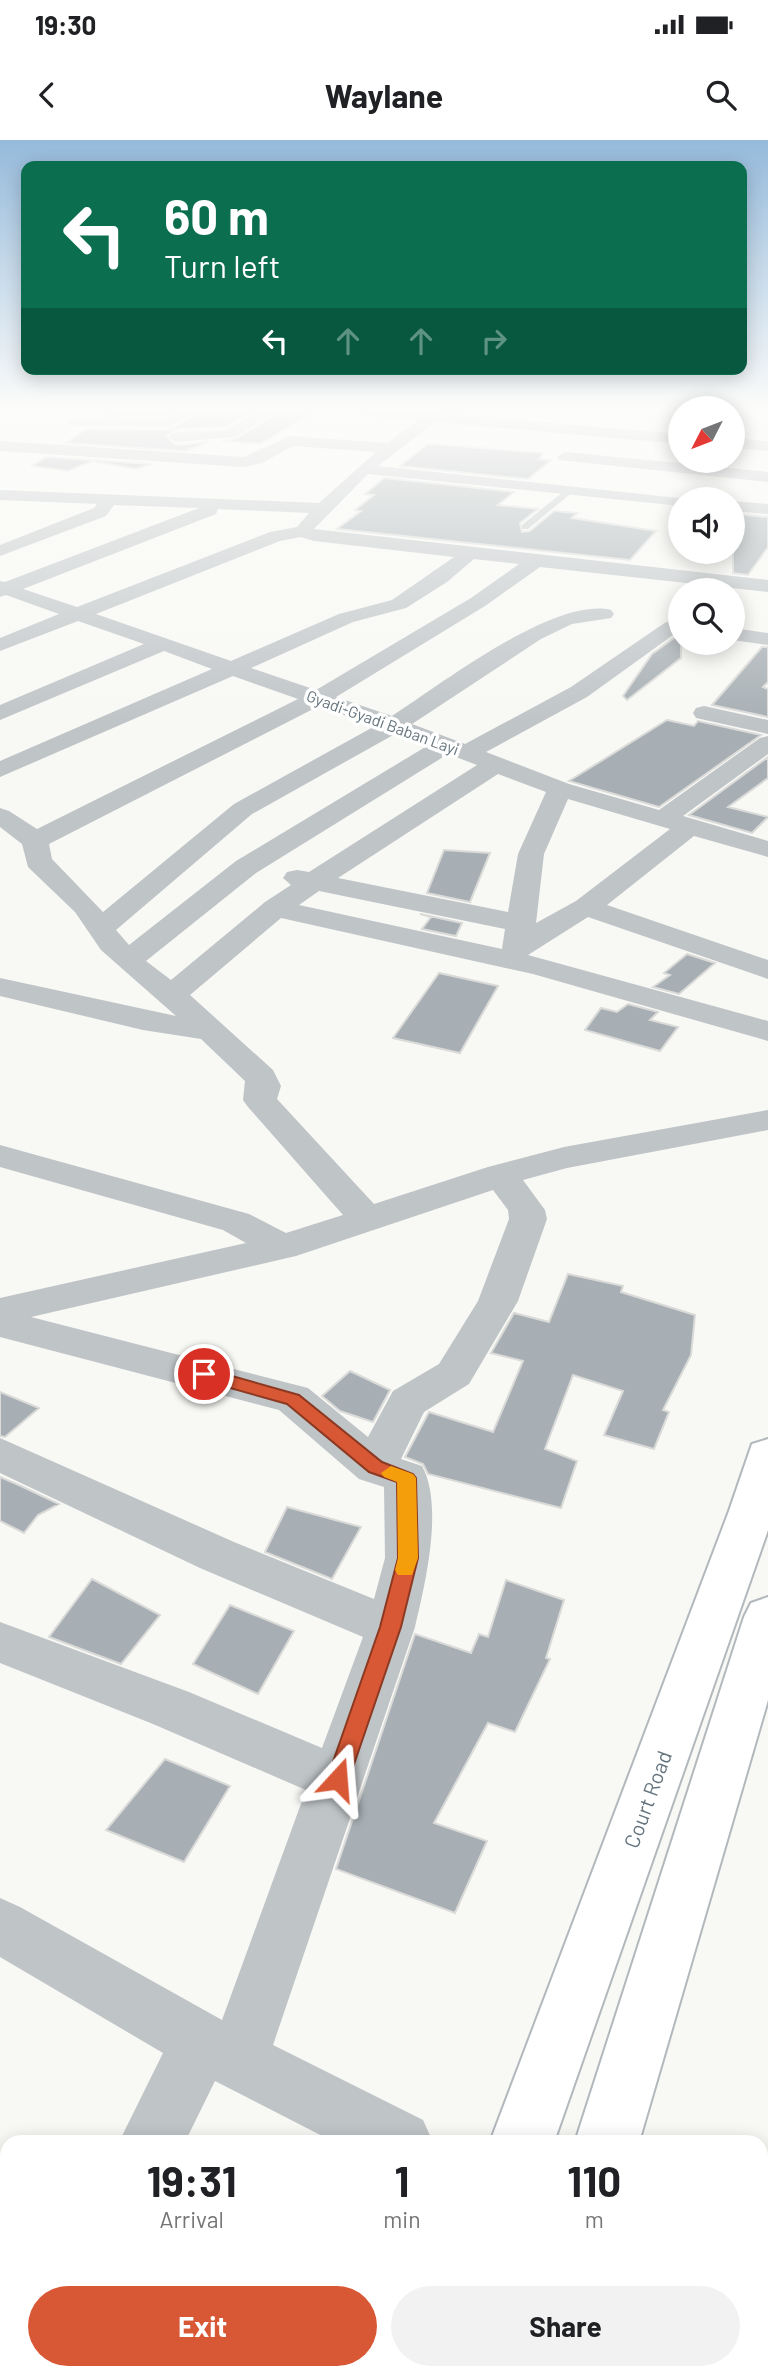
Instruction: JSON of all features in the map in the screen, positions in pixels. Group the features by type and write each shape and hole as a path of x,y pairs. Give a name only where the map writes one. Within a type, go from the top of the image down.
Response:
{"main road":[{"name":"Court Road","path":"525,2135 752,1511 768,1455"},
{"path":"609,2135 766,1631"}],"street":[{"path":"0,551 91,516"},
{"path":"2,589 194,516"},
{"path":"303,531 316,516"},
{"path":"26,519 78,522"},
{"path":"0,645 276,536 303,531 314,536 768,586"},
{"path":"0,533 36,538"},
{"path":"0,770 346,618 399,604 440,578 470,554"},
{"path":"34,841 318,698 478,602 537,561"},
{"path":"101,928 243,809 394,725 534,635 567,618 615,606 640,572"},
{"name":"Gyadi-Gyadi Baban Layi","path":"2,589 394,725 560,789 768,849"},
{"path":"647,622 668,625"},
{"path":"128,961 246,867 456,749 579,692 668,632"},
{"path":"745,636 768,639"},
{"path":"0,713 163,644"},
{"path":"705,713 768,727"},
{"path":"275,908 518,943 586,907 676,823 768,743"},
{"path":"172,995 275,908 495,765"},
{"path":"518,943 531,854 560,789"},
{"path":"0,816 34,841 38,847 38,861 85,906 111,944 128,961 172,995 261,1077 264,1086 260,1100 368,1219"},
{"path":"185,855 313,882 518,943 768,1031"},
{"path":"586,907 768,970"},
{"path":"0,987 143,1020 212,1031"},
{"path":"3,1311 283,1247 501,1175 564,1158 768,1120"},
{"path":"0,1156 236,1222 283,1247"},
{"path":"375,1467 408,1402 454,1374 498,1301 528,1214 501,1175"},
{"path":"3,1311 293,1399 375,1467 406,1478 408,1558 391,1627 338,1779 220,2050 155,2135"},
{"path":"0,1454 217,1555 391,1627"},
{"path":"0,1642 147,1698 338,1779"},
{"path":"0,1926 220,2050 387,2135"}],"lane":[{"path":"524,527 539,516"}],"building":[{"path":"355,516 530,516 520,523 522,532 530,531 549,516 574,516 572,518 656,531 630,560 337,529"},
{"path":"745,516 768,517 768,547 748,575 733,573 733,564 745,564"},
{"path":"668,642 668,655 681,655 681,658 627,700 623,696 652,654"},
{"path":"762,647 768,647 768,682 763,687 768,689 768,717 712,705"},
{"path":"667,720 694,726 698,721 761,735 659,807 569,781"},
{"path":"768,757 768,778 728,807 768,817 752,833 689,815"},
{"path":"444,850 490,853 470,902 427,893"},
{"path":"420,914 462,923 456,936 422,929 431,917"},
{"path":"687,954 715,963 679,994 653,987 670,975 664,973"},
{"path":"439,973 498,986 460,1053 393,1038"},
{"path":"628,1004 658,1012 650,1020 678,1027 660,1051 585,1030 601,1008 617,1012"},
{"path":"568,1274 623,1286 621,1292 695,1315 691,1355 663,1410 669,1412 654,1449 604,1435 623,1391 573,1375 545,1449 577,1461 561,1508 428,1474 423,1464 405,1457 429,1412 493,1432 523,1361 491,1353 514,1313 549,1322"},
{"path":"350,1371 390,1390 373,1422 340,1411 322,1396"},
{"path":"0,1392 39,1408 5,1437 0,1436"},
{"path":"0,1477 59,1504 38,1515 24,1533 0,1521"},
{"path":"287,1507 361,1527 332,1579 265,1552"},
{"path":"92,1579 160,1615 121,1664 49,1637"},
{"path":"506,1580 564,1600 546,1658 550,1659 515,1732 488,1723 434,1823 487,1841 455,1913 336,1869 415,1634 471,1653 479,1634 488,1637"},
{"path":"230,1605 294,1631 258,1694 193,1664"},
{"path":"165,1759 230,1786 184,1862 106,1830"}],"slow traffic":[{"path":"391,1473 406,1478 408,1558 405,1570"}],"route":[{"path":"204,1374 293,1399 375,1467 406,1478 408,1558 391,1627 338,1779"}]}
